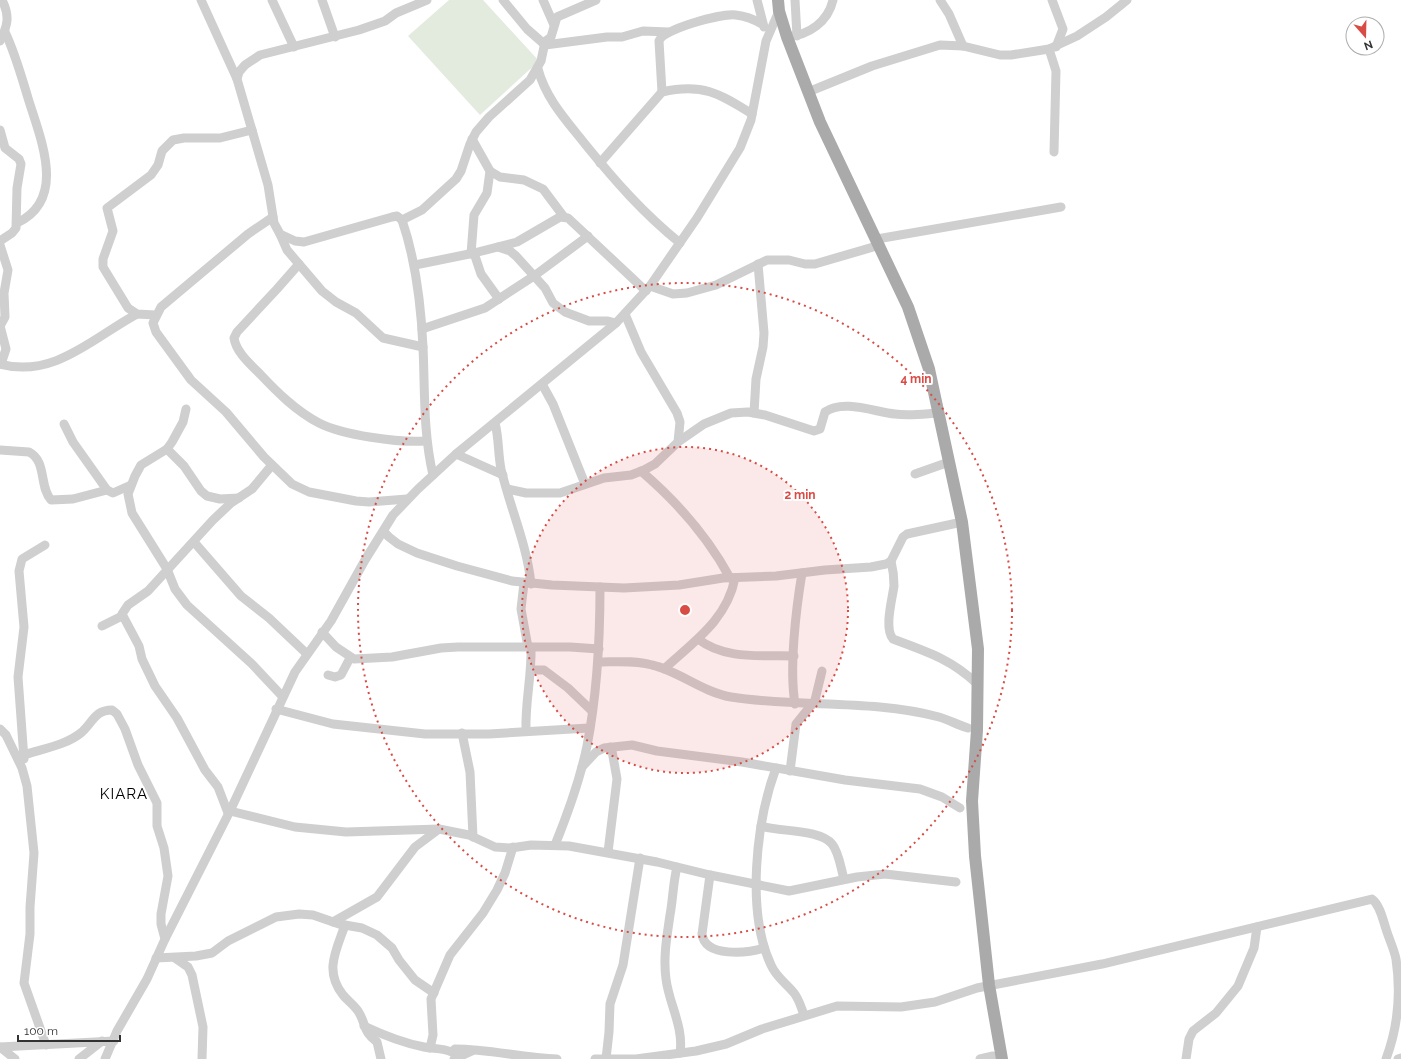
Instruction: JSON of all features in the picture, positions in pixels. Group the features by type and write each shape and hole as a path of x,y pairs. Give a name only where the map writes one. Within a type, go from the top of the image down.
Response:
{"main road":[{"path":"778,5 792,36 808,92 820,122 879,242 908,307 929,369 962,522 978,649 976,683 977,730 973,817 975,856 997,1057"}],"street":[{"path":"0,41 5,32 8,20 2,0"},
{"path":"201,0 237,79 268,184 273,217 287,250 322,291 336,302 356,313 383,338 423,347"},
{"path":"272,0 294,47"},
{"path":"322,0 334,37"},
{"path":"237,79 239,72 252,60 269,52 334,37 385,21 396,13 427,0"},
{"path":"503,0 540,42 545,44 603,37 622,37 643,31 669,32"},
{"path":"544,0 554,25"},
{"path":"402,220 422,210 456,179 461,171 472,140 489,117 521,88 538,69 545,44 551,37 554,25 559,15 596,0"},
{"path":"757,0 762,24"},
{"path":"795,0 792,36 813,29 830,12 834,0"},
{"path":"940,0 950,14 963,46"},
{"path":"1052,0 1063,28 1053,48 1056,71 1054,152"},
{"path":"808,92 872,66 940,45 963,46 1000,55 1011,55 1053,48 1106,17 1127,0"},
{"path":"105,1059 118,1031 147,980 165,939 229,812 294,672 322,632 393,516 407,499 432,475 616,323 648,289 680,243 740,148 752,114 766,41 778,5"},
{"path":"662,92 659,41 661,37 669,32 706,19 728,15 744,17 762,24 770,32"},
{"path":"5,32 20,70 44,149 47,166 40,204 29,218 17,223"},
{"path":"538,69 549,98 600,163 637,206 680,243"},
{"path":"600,163 662,92 681,88 703,89 723,95 752,114"},
{"path":"0,130 5,148 19,158 21,164 17,188 17,223 12,233 0,241"},
{"path":"155,315 137,314 128,308 104,267 103,259 113,230 107,208 151,175 158,165 162,151 173,140 179,138 220,138 252,130"},
{"path":"472,140 490,170 500,176 524,180 539,187 554,202 564,217 568,218 648,289 673,294 688,293 716,285 767,260 815,264 879,242 1061,207"},
{"path":"490,170 487,193 474,215 473,254 482,274 499,299"},
{"path":"273,217 204,270 161,307 155,315 153,323 156,332 191,380 226,412 272,465 292,484 310,492 369,502 407,499"},
{"path":"280,234 296,241 304,242 392,217 400,217 402,220 415,265 422,329 426,441 432,475"},
{"path":"415,265 473,254 517,242 531,236 555,220 564,217"},
{"path":"422,329 475,312 499,299 534,276 588,236"},
{"path":"0,245 8,270 4,293 4,318 0,326 6,349 1,364 16,367 33,367 63,359 90,345 137,314"},
{"path":"498,247 510,251 545,288 553,303 565,312 589,322 608,321 616,323"},
{"path":"299,264 278,290 237,332 234,338 237,348 254,369 288,401 320,424 330,428 385,439 409,442 426,441"},
{"path":"754,413 756,379 763,346 764,333 758,264"},
{"path":"625,314 642,352 677,413 680,422 678,442"},
{"path":"542,384 586,484"},
{"path":"507,489 526,494 543,494 560,492 604,478 631,475 655,464 678,442 704,424 739,412 754,413 814,431 820,429 825,412 835,407 865,408 893,414 911,415 938,413"},
{"path":"186,409 179,433 167,449 141,465 130,486 128,494 132,513 167,569 175,589 187,605 252,664 282,696"},
{"path":"495,423 503,475 523,538 527,583 521,609 530,647 531,670 525,710 526,730"},
{"path":"64,424 73,442 107,490 113,493 130,486"},
{"path":"167,449 184,466 201,491 207,496 220,499 240,498"},
{"path":"0,450 29,452 33,454 41,471 46,493 51,500 74,499 107,490"},
{"path":"456,454 503,475"},
{"path":"915,474 949,462"},
{"path":"102,626 122,616 128,605 148,590 222,511 252,489 272,465"},
{"path":"641,471 671,497 702,534 733,578 727,604 698,639 664,670"},
{"path":"384,532 388,538 417,553 456,566 527,583 600,587 666,586 733,578 776,576 871,567 886,564 891,561 903,537 908,534 962,522"},
{"path":"194,542 241,596 269,618 307,654"},
{"path":"45,545 22,559 19,571 24,627 18,677 24,755 24,777 33,834 34,853 29,941 24,984 46,1045"},
{"path":"891,561 894,585 889,620 890,636 893,639 937,655 962,670 976,683"},
{"path":"790,770 796,724 793,691 794,656 802,573"},
{"path":"555,845 582,767 590,728 599,649 600,587"},
{"path":"122,616 137,640 142,658 155,686 176,718 205,770 218,788 229,812"},
{"path":"322,632 336,647 350,658 354,659 367,659 458,647 599,649"},
{"path":"698,639 707,646 727,654 794,656"},
{"path":"328,675 335,677 342,675 350,658"},
{"path":"598,662 640,663 653,665 704,688 728,696 758,701 906,710 941,718 968,728"},
{"path":"531,670 544,670 568,688 591,710"},
{"path":"796,724 814,704 822,671"},
{"path":"276,709 340,725 426,734 462,734 590,728"},
{"path":"24,755 71,739 82,732 92,718 102,711 112,710 117,714 125,729 138,765 158,803 157,826 164,848 168,876 161,914 161,924 165,939"},
{"path":"0,729 6,735 24,777"},
{"path":"462,734 470,772 473,837"},
{"path":"582,767 596,752 610,747 632,745 657,751 790,770 845,780 920,789 942,797 960,808"},
{"path":"608,852 617,779 610,747"},
{"path":"776,768 761,826 756,867 758,885 757,917 764,948 775,973 794,992 804,1015"},
{"path":"229,812 295,827 346,832 439,829 458,831 495,847 555,845 608,852 789,891 844,879 885,874 956,882"},
{"path":"761,826 810,834 828,840 833,845 844,879"},
{"path":"333,922 377,897 415,847 439,829"},
{"path":"430,1048 432,1035 430,1003 434,993 450,955 486,908 497,890 505,874 513,847"},
{"path":"606,1059 610,1004 623,965 640,858"},
{"path":"677,867 666,933 665,960 668,993 678,1024 681,1043 680,1054"},
{"path":"710,875 702,934 704,942 708,946 717,950 737,953 751,952 764,948"},
{"path":"595,1059 636,1059 680,1054 726,1044 804,1015 837,1006 878,1007 918,1005 950,998 988,985 1102,964 1258,926 1333,910 1369,899 1375,901 1396,958 1398,972 1398,1020 1396,1033 1386,1059"},
{"path":"156,958 175,958 212,953 228,941 283,915 312,915 345,926 358,926 377,935 392,948 399,960 415,980 434,993"},
{"path":"345,926 332,968 342,994 358,1011 369,1036 377,1042 381,1059"},
{"path":"1186,1059 1189,1039 1193,1031 1216,1013 1238,986 1254,948 1258,926"},
{"path":"175,958 188,967 192,975 203,1027 202,1059"},
{"path":"364,1026 382,1034 430,1048 444,1049 452,1052 455,1049 478,1049 529,1058 557,1059"},
{"path":"79,1059 102,1041"},
{"path":"0,1047 102,1041 114,1042"},
{"path":"0,1047 15,1059"},
{"path":"454,1059 478,1049"},
{"path":"980,1059 997,1057"}],"shaded area":[{"path":"449,0 483,0 539,61 480,115 408,36"}],"district":[{"name":"KIARA","path":"124,794"}]}
